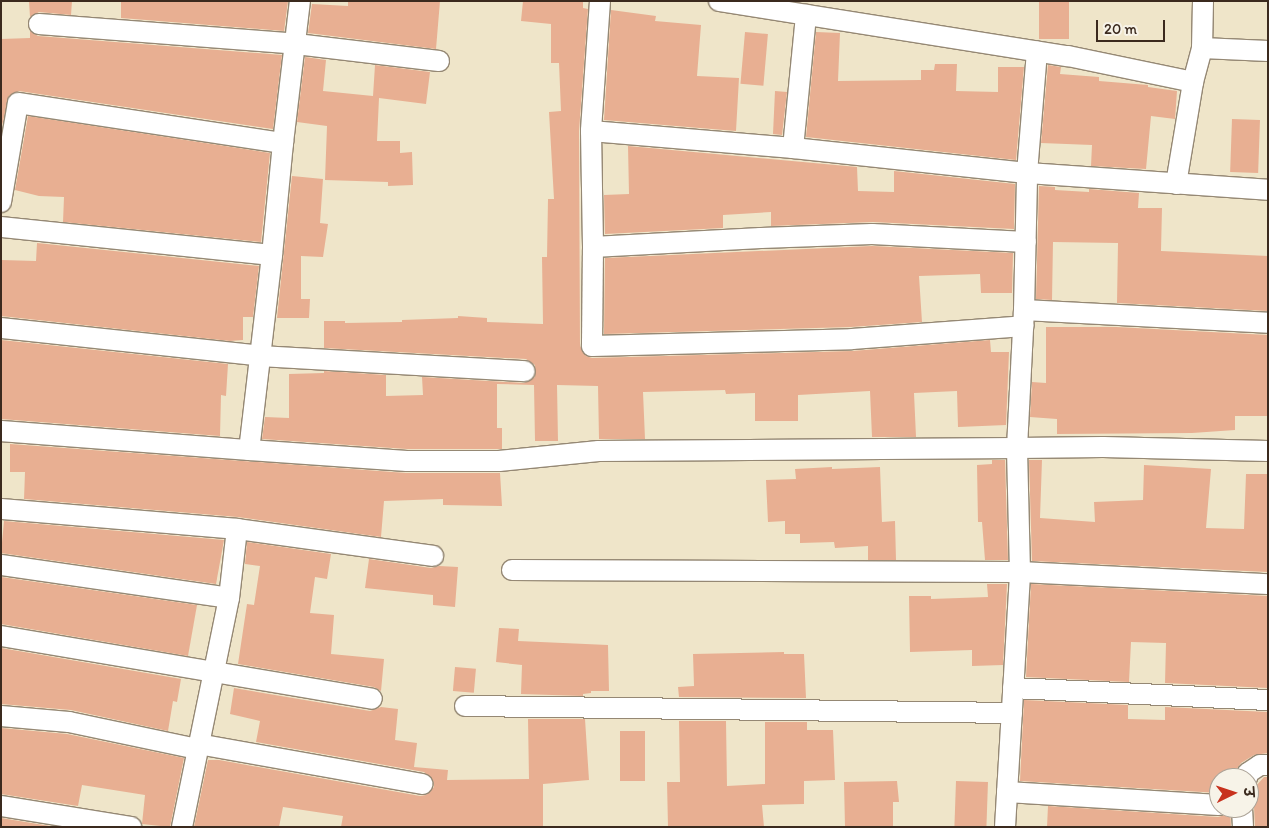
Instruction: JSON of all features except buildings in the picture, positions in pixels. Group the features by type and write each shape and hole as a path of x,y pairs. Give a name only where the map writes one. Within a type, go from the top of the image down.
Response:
{"street":[{"path":"249,450 300,1"},
{"path":"600,1 591,131 592,346 852,339 1024,318 1268,322"},
{"path":"719,1 1037,51 1193,82"},
{"path":"1176,184 1193,82 1202,48 1203,1"},
{"path":"793,148 806,15"},
{"path":"39,24 296,44 439,60"},
{"path":"1202,48 1268,52"},
{"path":"1005,827 1020,572 1017,448 1024,318 1027,173 1037,51"},
{"path":"1,202 9,102 283,143"},
{"path":"591,131 793,148 1027,173 1268,190"},
{"path":"1,227 272,255"},
{"path":"593,247 872,234 1026,242"},
{"path":"1,328 261,356 525,371"},
{"path":"1,431 407,461 499,461 599,451 1103,447 1268,451"},
{"path":"1,509 237,529 433,556"},
{"path":"182,827 229,598 237,529"},
{"path":"1,565 229,598"},
{"path":"512,570 1020,572 1268,584"},
{"path":"1,636 372,700"},
{"path":"1013,688 1268,700"},
{"path":"465,706 1012,713"},
{"path":"1,716 69,722 198,747 422,784"},
{"path":"1256,768 1260,765 1268,765"},
{"path":"1007,792 1209,804"},
{"path":"1,806 131,827"}]}
